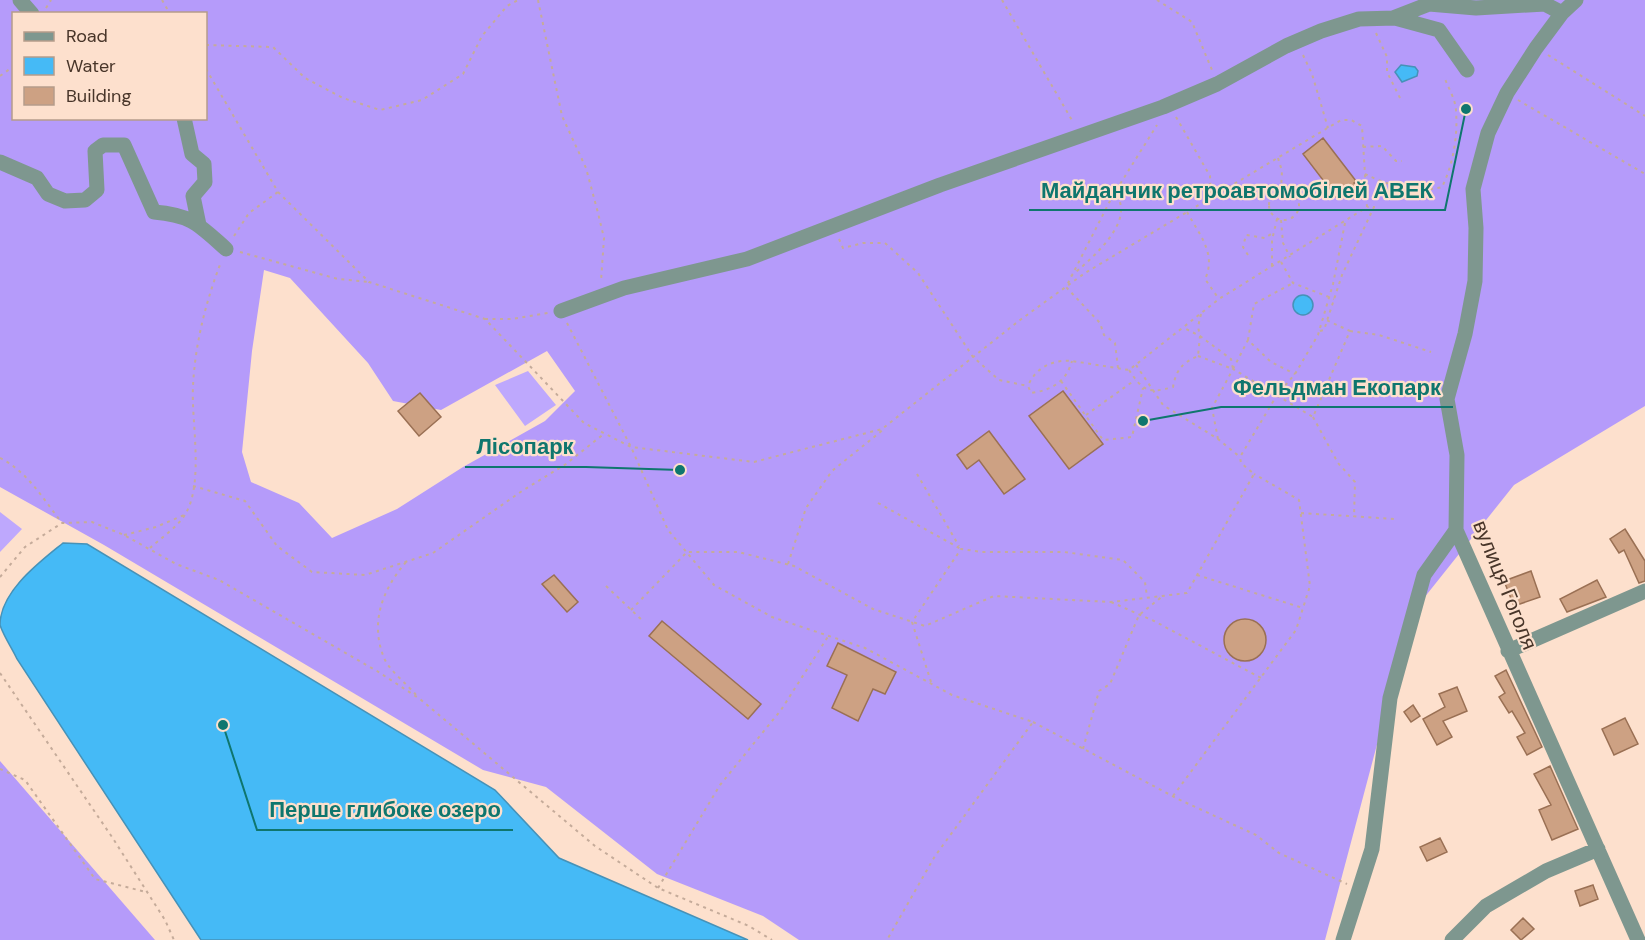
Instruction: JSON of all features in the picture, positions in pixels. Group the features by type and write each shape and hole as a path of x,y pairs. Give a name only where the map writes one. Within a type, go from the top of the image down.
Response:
{"street":[{"path":"20,0 30,12"},
{"name":"вулиця Гоголя","path":"1576,0 1562,13 1536,48 1507,93 1488,133 1473,189 1476,228 1475,281 1465,334 1447,399 1457,455 1456,530 1638,940"},
{"path":"1392,18 1429,4 1476,8 1545,4 1562,13"},
{"path":"561,311 624,288 747,259 1169,104 1218,84 1321,31 1370,19 1392,18 1439,30 1467,70"},
{"path":"184,120 192,153 204,164 205,182 193,196 200,225"},
{"path":"0,162 36,178 48,194 65,201 85,200 97,190 95,151 103,145 124,145 154,212 180,214 200,225 226,249"},
{"path":"1343,940 1372,849 1390,698 1424,575 1456,530"},
{"path":"1508,651 1645,591"},
{"path":"1452,940 1486,906 1546,871 1598,849"}],"path":[{"path":"207,45 273,47 305,78 344,98 380,110 422,100 463,74 482,36 507,6 518,0"},
{"path":"538,0 562,116 586,168 604,238 599,297"},
{"path":"1002,0 1081,136"},
{"path":"1157,0 1192,22 1218,84"},
{"path":"1370,19 1387,57 1387,72 1402,102"},
{"path":"1297,42 1312,74 1328,129"},
{"path":"1536,48 1645,116"},
{"path":"207,71 278,192 369,282"},
{"path":"1365,174 1389,186 1433,189 1442,187 1448,175 1455,145 1456,110 1445,79"},
{"path":"1507,93 1645,174"},
{"path":"1066,287 1116,190 1169,104 1210,176 1211,198"},
{"path":"485,319 584,423 631,447 754,462 882,429 1066,287 1341,120 1351,120 1362,126 1367,207"},
{"path":"1363,147 1382,146 1396,161 1402,161"},
{"path":"1278,158 1282,171 1281,189"},
{"path":"1279,219 1295,216 1300,203 1293,192 1281,189 1273,194 1269,203 1270,212 1279,219 1283,243 1290,256"},
{"path":"1070,277 1097,254 1114,230 1122,210 1116,190"},
{"path":"150,549 186,513 193,486 197,434 193,387 207,297 226,249 249,213 278,192"},
{"path":"1129,370 1219,299 1346,223 1367,207 1374,207 1344,271 1324,330 1320,331"},
{"path":"1187,212 1210,254 1211,267 1205,279 1219,299"},
{"path":"1272,267 1274,232 1279,219"},
{"path":"1173,796 1296,630 1310,586 1299,500 1254,474 1241,463 1240,457 1277,395 1295,374 1320,331 1346,223"},
{"path":"834,226 843,248 863,243 885,243 918,273 973,357 999,380 1028,386"},
{"path":"1248,255 1243,247 1246,235 1265,238 1274,232"},
{"path":"226,249 338,279 369,282 485,319 512,319 561,311 631,447 669,530 714,585 772,617 865,648 952,695 1033,722 1173,796 1256,835 1279,853 1358,889"},
{"path":"1281,262 1293,283 1334,299"},
{"path":"1336,269 1344,271"},
{"path":"1218,439 1212,408 1248,340 1254,304 1293,283"},
{"path":"1066,287 1100,323 1104,335 1115,343 1118,368"},
{"path":"1198,356 1201,314"},
{"path":"1323,318 1350,331 1379,335 1431,352"},
{"path":"1183,328 1200,336 1231,359 1233,369"},
{"path":"1313,417 1350,331"},
{"path":"1248,340 1270,362 1295,374"},
{"path":"1072,362 1068,374 1061,381 1042,391 1031,393 1028,386 1032,376 1047,364 1072,362 1129,370 1143,388 1155,392 1173,387 1175,373 1185,361 1198,356 1233,369 1313,417 1338,463 1355,482 1354,517"},
{"path":"1136,365 1163,405 1218,439 1240,457"},
{"path":"1086,415 1136,380"},
{"path":"1061,381 1103,440 1132,437 1143,388"},
{"path":"788,564 806,508 832,471 863,448 898,416"},
{"path":"193,486 245,501 277,546 312,572 365,575 433,553 522,491 566,464 605,434"},
{"path":"0,458 11,463 28,480 62,523"},
{"path":"917,474 961,549"},
{"path":"631,610 687,552 738,552 788,564 873,609 925,626 994,596 1111,602 1187,592 1254,474"},
{"path":"878,503 961,549 982,552 1064,552 1123,560 1145,582 1148,597"},
{"path":"123,535 156,526 186,513"},
{"path":"1301,513 1395,519"},
{"path":"0,577 25,547 62,523 92,522 123,535 176,564 219,580 290,619 420,699 519,780 555,815 595,846 658,888 749,927 772,940"},
{"path":"912,621 961,549"},
{"path":"407,562 396,574 380,603 378,637 386,662 420,699"},
{"path":"1197,575 1303,608"},
{"path":"606,586 644,621"},
{"path":"1083,749 1099,691 1110,684 1139,615 1164,595"},
{"path":"1111,602 1261,678"},
{"path":"912,621 931,684"},
{"path":"658,888 720,785 781,710 829,635"},
{"path":"0,673 112,837 165,920 174,940"},
{"path":"886,940 935,856 1033,722"},
{"path":"0,769 25,780 95,879 146,892"}],"shaded area":[{"path":"0,0 1645,0 1645,406 1514,485 1412,613 1325,940 799,940 763,916 657,874 546,787 483,770 104,545 0,487","holes":["264,270 290,278 368,363 393,401 441,410 547,351 575,391 545,421 463,467 397,509 332,538 299,503 251,482 242,452 252,351"]},
{"path":"528,371 556,405 525,426 495,385"},
{"path":"0,512 22,529 0,552"},
{"path":"0,761 155,940 0,940"}],"water":[{"path":"1401,65 1415,67 1418,71 1417,76 1402,82 1395,72"},
{"path":"1303,295 1310,298 1313,305 1310,312 1303,315 1296,312 1293,305 1296,298"},
{"path":"63,543 87,544 495,790 559,858 748,940 201,940 17,659 0,625 2,612 14,589 33,568"}],"building":[{"path":"1323,138 1356,181 1354,183 1358,188 1347,197 1343,191 1336,197 1303,154"},
{"path":"1063,391 1103,444 1069,469 1029,416"},
{"path":"420,393 441,417 419,436 398,411"},
{"path":"989,431 1025,479 1004,494 979,460 967,469 957,455"},
{"path":"1625,529 1645,561 1645,581 1639,583 1624,550 1619,553 1610,539"},
{"path":"1531,571 1540,597 1514,606 1504,581"},
{"path":"554,575 578,602 567,612 542,584"},
{"path":"1597,580 1606,597 1567,612 1560,599"},
{"path":"1245,619 1260,625 1266,640 1260,655 1245,661 1230,655 1224,640 1230,625"},
{"path":"662,621 761,704 748,719 649,636"},
{"path":"838,643 896,672 885,694 873,689 858,721 832,708 847,675 827,666"},
{"path":"1506,670 1542,747 1527,755 1517,737 1525,733 1512,711 1509,713 1499,697 1505,693 1495,676"},
{"path":"1457,687 1467,711 1443,721 1452,737 1437,745 1423,719 1445,707 1439,694"},
{"path":"1413,705 1420,716 1411,722 1404,712"},
{"path":"1625,718 1638,744 1614,755 1602,729"},
{"path":"1550,766 1578,829 1552,840 1539,810 1551,805 1534,774"},
{"path":"1440,838 1447,852 1427,861 1420,847"},
{"path":"1593,885 1598,899 1580,906 1575,891"},
{"path":"1523,918 1534,929 1521,940 1511,930"}],"place":[{"name":"Майданчик ретроавтомобілей АВЕК","path":"1466,109"},
{"name":"Фельдман Екопарк","path":"1143,421"},
{"name":"Лісопарк","path":"680,470"},
{"name":"Перше глибоке озеро","path":"223,725"}]}
